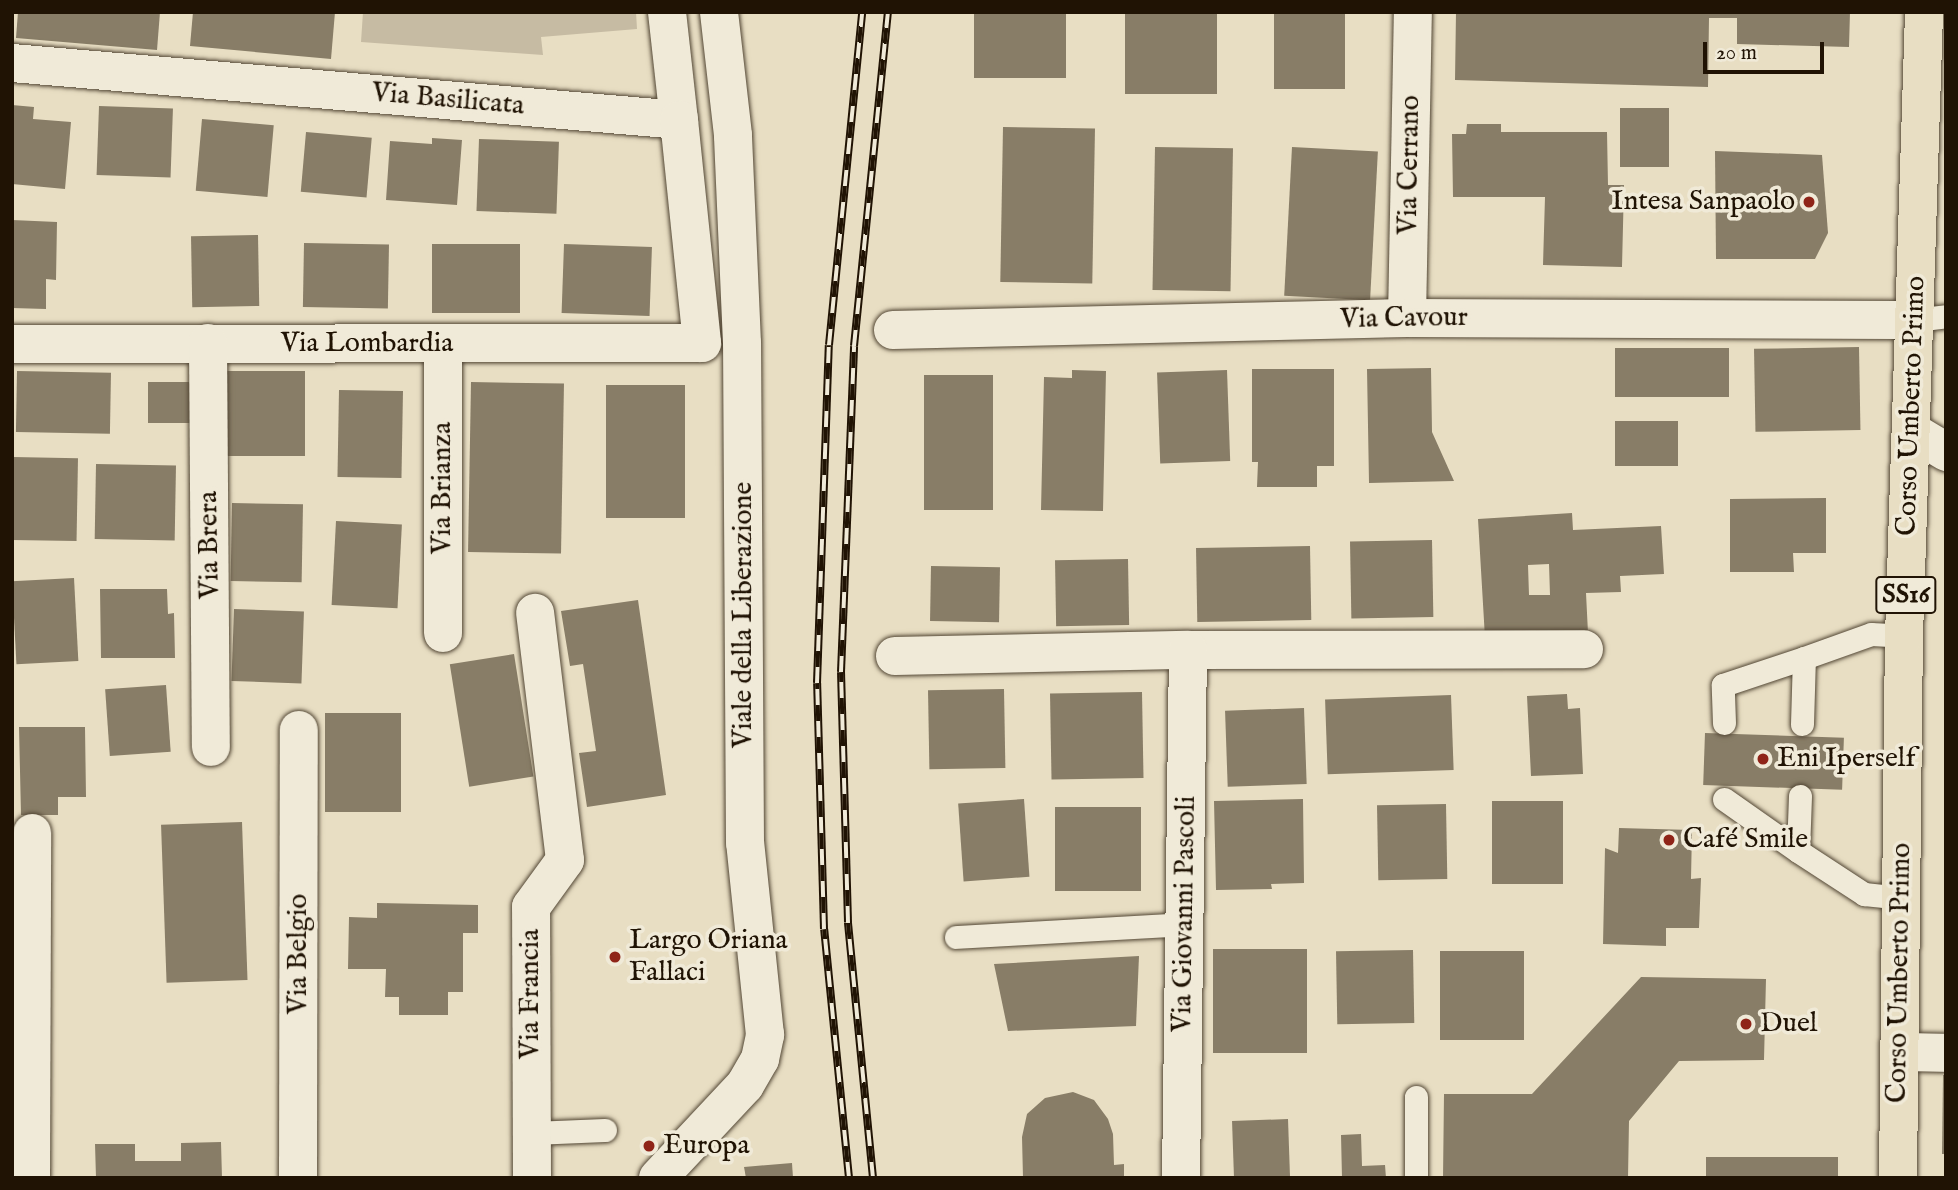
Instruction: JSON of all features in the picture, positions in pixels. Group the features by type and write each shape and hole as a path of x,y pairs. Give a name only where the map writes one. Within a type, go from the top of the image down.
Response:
{"main road":[{"name":"Corso Umberto Primo","path":"1898,1178 1904,636 1913,432 1930,318 1924,12"}],"street":[{"path":"667,12 679,120"},
{"name":"Viale della Liberazione","path":"658,1178 745,1085 760,1059 765,1035 745,843 743,343 733,135 719,12"},
{"name":"Via Cerrano","path":"1407,318 1413,12"},
{"name":"Via Basilicata","path":"12,63 679,120"},
{"name":"Via Lombardia","path":"12,344 702,343 679,120"},
{"name":"Via Cavour","path":"893,330 1407,318 1930,318"},
{"name":"Via Brera","path":"208,343 211,747"},
{"name":"Via Brianza","path":"443,344 443,633"},
{"path":"1913,432 1946,452"},
{"name":"Via Francia","path":"532,1178 531,907 565,860 535,613"},
{"path":"895,656 1188,650 1584,649"},
{"name":"Via Giovanni Pascoli","path":"1181,1178 1188,650"},
{"name":"Via Belgio","path":"299,730 299,1178"},
{"path":"31,1178 32,834"},
{"path":"1900,1052 1946,1053"}],"lane":[{"path":"1724,723 1723,685 1871,634 1904,636"},
{"path":"1802,724 1804,658"},
{"path":"1798,851 1800,796"},
{"path":"1724,799 1864,894 1901,898"},
{"path":"956,937 1185,925"},
{"path":"1416,1097 1416,1178"},
{"path":"532,1133 606,1130"}],"shaded area":[{"path":"363,12 636,12 637,29 541,37 543,55 361,42"}],"building":[{"path":"18,12 160,12 157,50 16,38"},
{"path":"193,12 335,12 331,59 190,46"},
{"path":"974,12 1066,12 1066,78 974,78"},
{"path":"1125,12 1217,12 1217,94 1125,94"},
{"path":"1274,12 1345,12 1345,89 1274,89"},
{"path":"1456,12 1850,12 1849,47 1737,44 1737,18 1709,18 1708,87 1455,80"},
{"path":"12,105 34,107 33,119 71,122 65,189 12,184"},
{"path":"99,106 173,109 171,178 97,175"},
{"path":"1620,108 1669,108 1669,167 1620,167"},
{"path":"202,119 274,125 267,197 196,191"},
{"path":"1467,124 1501,124 1501,132 1607,132 1608,185 1624,185 1622,267 1543,265 1545,197 1453,197 1452,134 1466,134"},
{"path":"1003,127 1095,129 1092,284 1000,282"},
{"path":"306,132 372,138 367,198 301,192"},
{"path":"432,138 462,140 457,205 386,200 390,141 432,144"},
{"path":"479,139 559,142 556,214 476,211"},
{"path":"1155,147 1233,148 1230,291 1153,290"},
{"path":"1292,147 1378,152 1370,300 1284,296"},
{"path":"1715,151 1822,155 1828,233 1815,259 1716,259"},
{"path":"12,220 57,222 56,280 46,279 46,309 12,308"},
{"path":"258,235 259,306 192,307 191,236"},
{"path":"304,243 389,244 388,308 303,307"},
{"path":"432,244 520,244 520,313 432,313"},
{"path":"564,244 652,247 650,316 562,313"},
{"path":"1859,347 1860,430 1755,432 1754,349"},
{"path":"1615,348 1729,348 1729,397 1615,397"},
{"path":"1431,368 1432,432 1454,481 1369,483 1367,369"},
{"path":"1252,369 1334,369 1334,466 1317,466 1317,487 1257,487 1258,462 1252,462"},
{"path":"1072,370 1106,371 1103,511 1041,510 1044,377 1072,378"},
{"path":"1227,370 1230,461 1160,463 1157,372"},
{"path":"17,371 111,373 110,434 16,432"},
{"path":"225,371 305,371 305,456 225,456"},
{"path":"924,375 993,375 993,510 924,510"},
{"path":"148,382 190,382 190,423 148,423"},
{"path":"471,382 564,384 561,554 468,552"},
{"path":"606,385 685,385 685,518 606,518"},
{"path":"339,390 403,391 401,478 337,477"},
{"path":"1615,421 1678,421 1678,466 1615,466"},
{"path":"13,457 78,458 77,541 12,540"},
{"path":"96,464 176,465 175,540 95,539"},
{"path":"1826,498 1826,553 1793,553 1794,572 1730,572 1730,499"},
{"path":"232,503 303,504 302,582 231,581"},
{"path":"1572,513 1573,530 1661,526 1664,574 1620,576 1621,592 1586,593 1588,633 1485,638 1478,519","holes":["1549,564 1550,595 1529,595 1528,565"]},
{"path":"336,521 402,524 398,608 332,605"},
{"path":"1432,540 1433,617 1351,618 1350,541"},
{"path":"1310,546 1311,620 1197,622 1196,548"},
{"path":"1128,559 1129,625 1056,626 1055,560"},
{"path":"931,566 1000,567 999,622 930,621"},
{"path":"74,578 78,661 16,664 12,581"},
{"path":"100,589 167,589 168,614 174,613 175,658 101,658"},
{"path":"638,600 666,795 587,807 579,753 596,751 583,664 570,666 561,611"},
{"path":"234,609 304,611 301,683 231,681"},
{"path":"514,654 533,776 469,787 450,664"},
{"path":"166,685 171,752 110,756 105,689"},
{"path":"1004,689 1005,768 929,769 928,690"},
{"path":"1142,692 1144,778 1052,780 1050,694"},
{"path":"1567,694 1568,709 1580,708 1583,774 1531,776 1527,696"},
{"path":"1451,695 1454,770 1328,774 1325,699"},
{"path":"1304,708 1307,784 1228,787 1225,711"},
{"path":"325,713 401,713 401,812 325,812"},
{"path":"19,727 85,727 86,797 58,797 58,815 21,815"},
{"path":"1705,733 1844,738 1842,790 1703,785"},
{"path":"1024,799 1029,877 964,881 958,804"},
{"path":"1303,799 1304,883 1271,884 1272,889 1216,890 1214,801"},
{"path":"1492,801 1563,801 1563,884 1492,884"},
{"path":"1446,804 1447,879 1378,880 1377,805"},
{"path":"1055,807 1141,807 1141,891 1055,891"},
{"path":"242,822 248,980 167,983 161,825"},
{"path":"1619,828 1692,830 1691,879 1701,878 1699,928 1666,928 1666,946 1603,944 1605,848 1618,853"},
{"path":"377,903 478,905 478,933 463,933 463,992 448,992 448,1015 399,1015 399,997 385,997 386,969 348,969 349,917 377,918"},
{"path":"1213,949 1307,949 1307,1053 1213,1053"},
{"path":"1413,950 1414,1023 1337,1024 1336,951"},
{"path":"1440,951 1524,951 1524,1040 1440,1040"},
{"path":"1139,956 1136,1026 1008,1031 994,964"},
{"path":"1641,977 1766,979 1764,1060 1679,1061 1629,1121 1628,1178 1443,1178 1444,1094 1532,1094"},
{"path":"1943,1075 1946,1075 1946,1154 1942,1154"},
{"path":"1073,1092 1094,1100 1108,1119 1113,1134 1114,1165 1124,1164 1124,1178 1023,1178 1022,1137 1027,1114 1045,1098"},
{"path":"1288,1119 1290,1178 1234,1178 1232,1121"},
{"path":"1361,1134 1362,1166 1385,1165 1386,1178 1342,1178 1341,1135"},
{"path":"221,1142 222,1178 96,1178 95,1144 135,1144 135,1161 181,1161 181,1143"},
{"path":"1706,1157 1838,1157 1838,1178 1706,1178"},
{"path":"792,1163 793,1178 746,1178 744,1167"}],"railway":[{"path":"849,1178 824,929 817,683 829,345 862,12"},
{"path":"873,1178 848,922 841,672 854,346 888,12"}],"place":[{"name":"Intesa Sanpaolo","path":"1809,202"},
{"name":"Eni Iperself","path":"1763,759"},
{"name":"Café Smile","path":"1669,840"},
{"name":"Largo Oriana Fallaci","path":"615,957"},
{"name":"Duel","path":"1746,1024"},
{"name":"Europa","path":"649,1146"}]}
